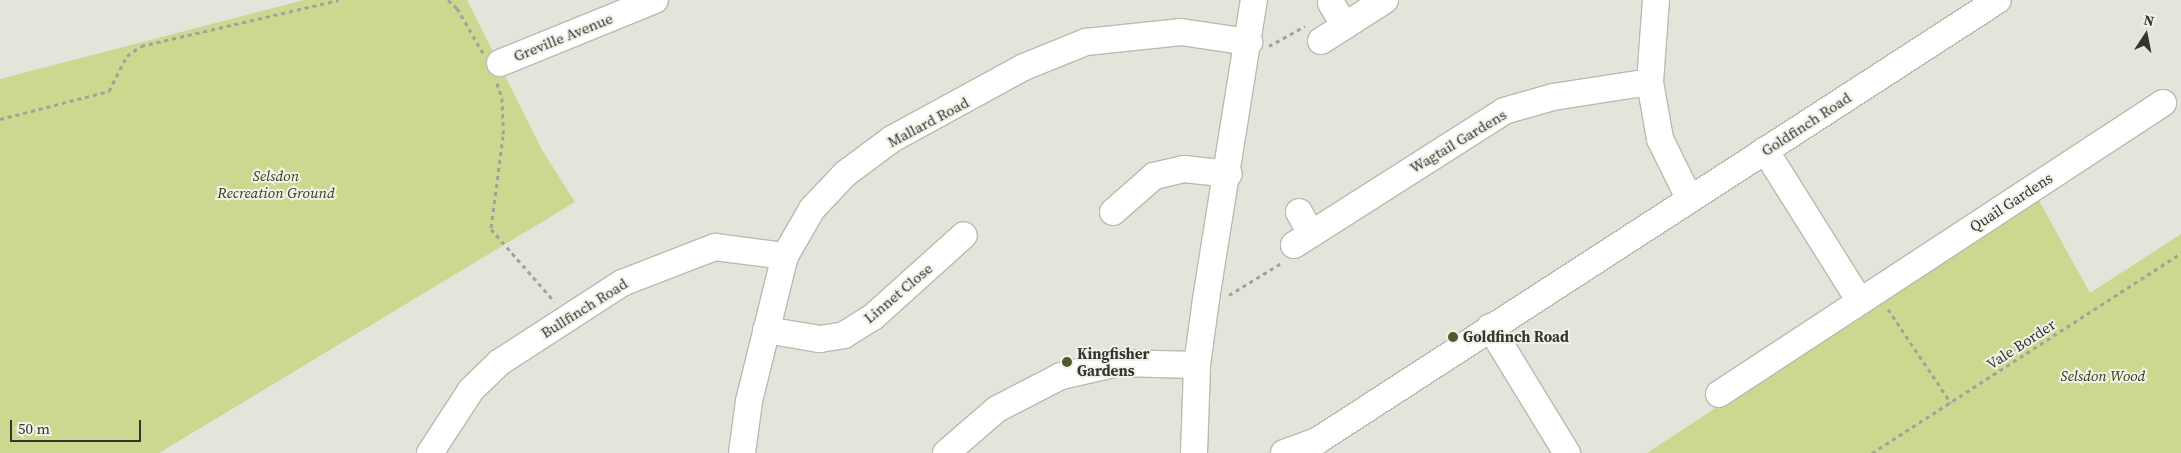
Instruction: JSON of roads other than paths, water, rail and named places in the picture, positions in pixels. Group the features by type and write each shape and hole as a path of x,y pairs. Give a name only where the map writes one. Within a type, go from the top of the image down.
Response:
{"street":[{"path":"1194,453 1197,365 1206,299 1229,174 1254,0"},
{"path":"1321,41 1385,0"},
{"path":"1656,0 1650,82 1660,139 1689,198"},
{"name":"Goldfinch Road","path":"1284,453 1317,441 1689,198 1998,0"},
{"name":"Greville Avenue","path":"495,65 646,2"},
{"path":"1331,3 1344,26"},
{"name":"Mallard Road","path":"742,453 766,330 785,256 812,208 845,174 892,139 1024,67 1086,42 1135,34 1181,32 1248,51"},
{"name":"Wagtail Gardens","path":"1301,231 1504,111 1553,97 1650,82"},
{"name":"Quail Gardens","path":"1720,394 1866,295 2163,103"},
{"path":"1765,150 1866,295"},
{"path":"1118,200 1154,176 1184,169 1229,174"},
{"name":"Linnet Close","path":"766,330 820,339 844,335 873,317 964,235"},
{"name":"Bullfinch Road","path":"430,453 471,390 500,362 568,317 650,269 715,247 785,256"},
{"path":"1490,327 1566,453"},
{"path":"946,453 997,410 1061,376 1119,363 1197,365"}],"place":[{"name":"Goldfinch Road","path":"1453,337"},
{"name":"Kingfisher Gardens","path":"1067,362"}],"park label":[{"name":"Selsdon Recreation Ground","path":"276,184"},
{"name":"Selsdon Wood","path":"2103,376"}]}
